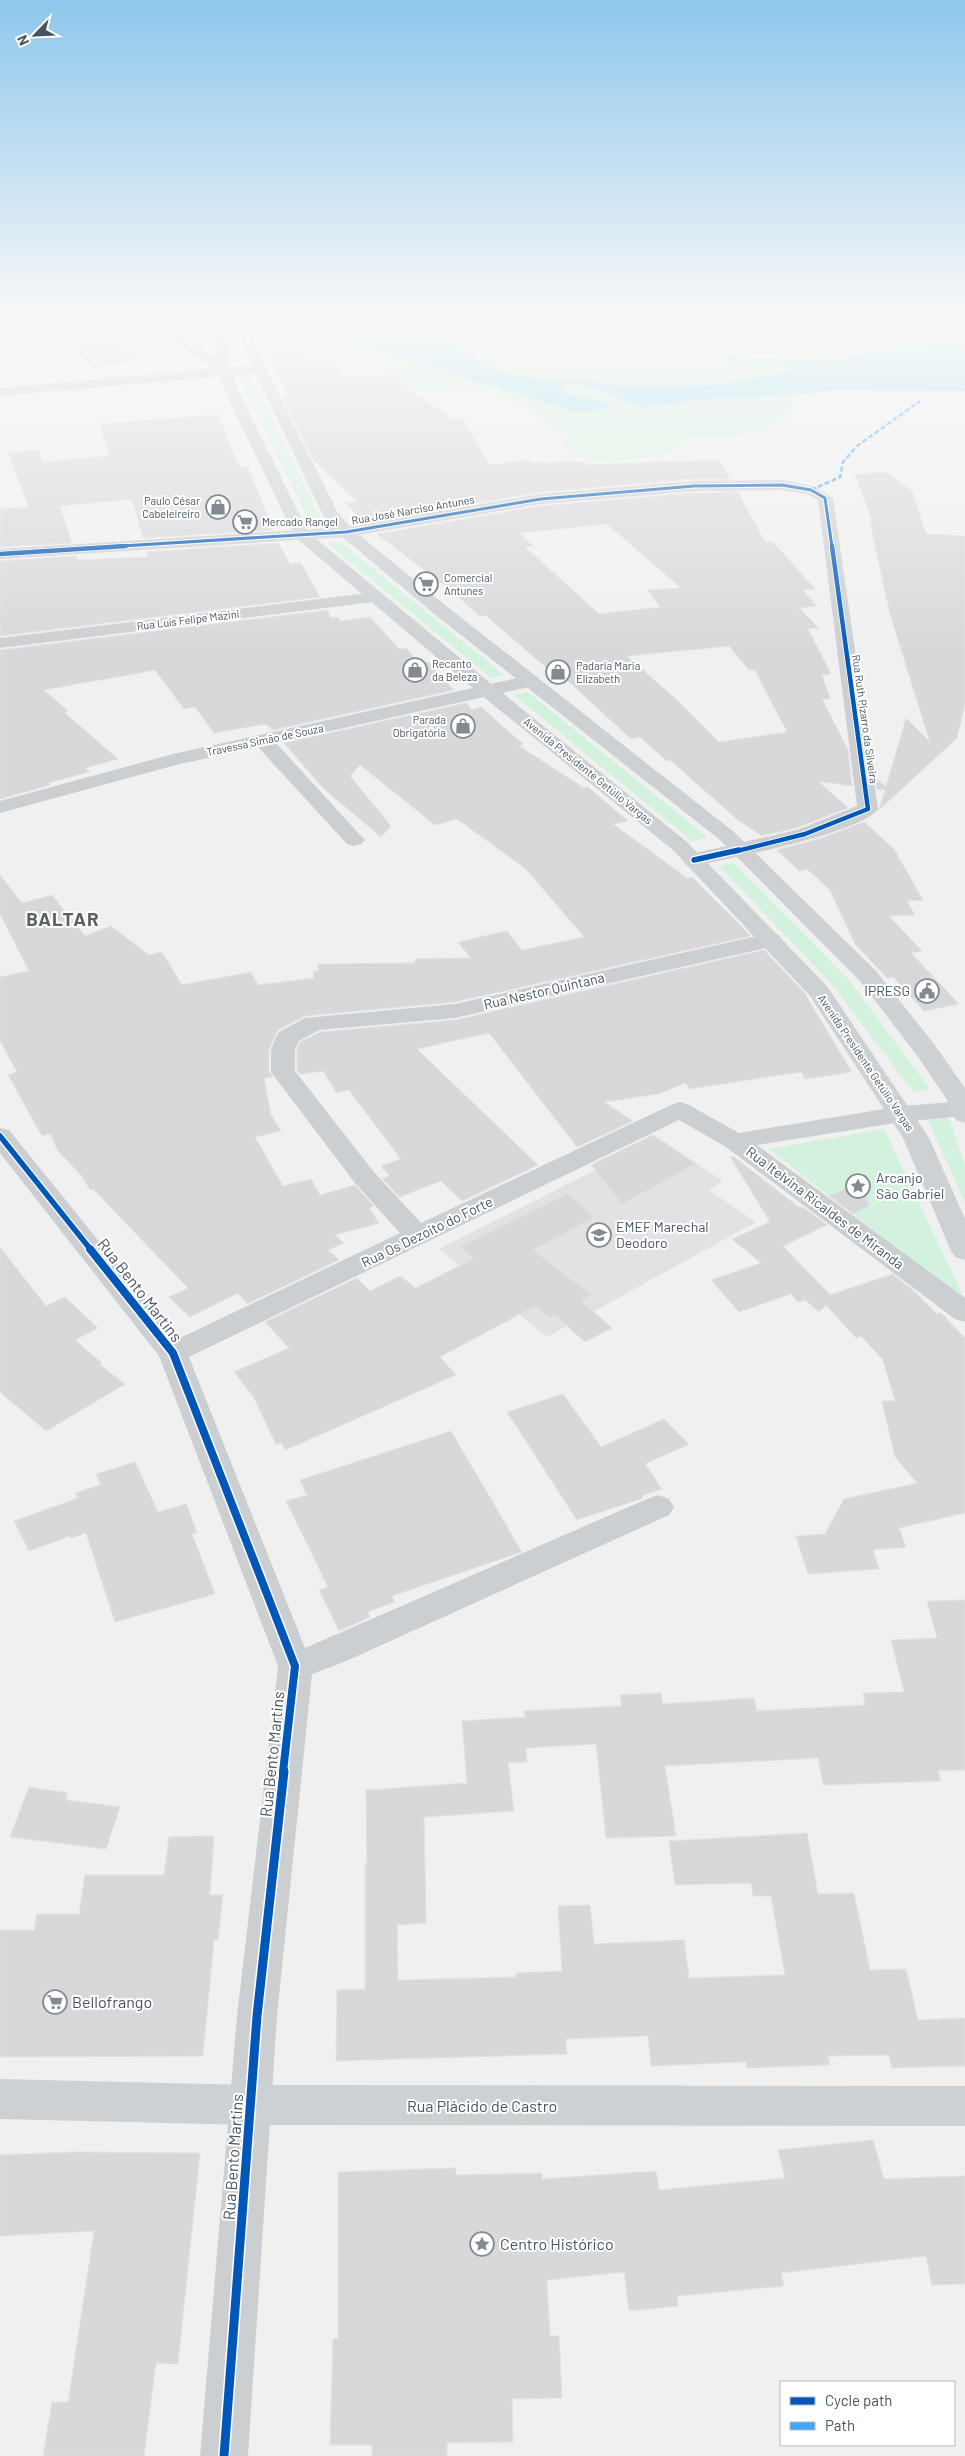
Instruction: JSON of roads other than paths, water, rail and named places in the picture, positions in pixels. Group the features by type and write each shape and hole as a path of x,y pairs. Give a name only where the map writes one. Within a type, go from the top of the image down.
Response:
{"main road":[{"name":"Avenida Presidente Getúlio Vargas","path":"251,429 301,534 488,690 680,846 819,991 902,1114 916,1138 965,1251"},
{"path":"289,429 331,515 346,532 531,682 727,836 868,976 925,1049 959,1098 964,1111"},
{"name":"Rua Plácido de Castro","path":"0,2099 251,2106 965,2106"}],"street":[{"name":"Rua José Narciso Antunes","path":"0,554 346,532 541,499 694,486 782,485 810,490 825,498"},
{"name":"Rua Ruth Pizarro da Silveira","path":"741,850 841,823 868,809 825,498"},
{"name":"Rua Luís Felipe Mazini","path":"0,643 376,597"},
{"name":"Travessa Simão de Souza","path":"0,807 174,760 531,682"},
{"path":"262,740 354,840"},
{"path":"694,860 741,850"},
{"name":"Rua Nestor Quintana","path":"418,1236 364,1177 283,1072 282,1050 288,1036 314,1023 455,1010 771,940"},
{"name":"Rua Os Dezoito do Forte","path":"173,1353 680,1110"},
{"name":"Rua Itelvina Ricaldes de Miranda","path":"680,1110 735,1141 965,1312"},
{"path":"735,1141 902,1114 964,1111"},
{"name":"Rua Bento Martins","path":"0,1136 173,1353 295,1666 257,2016 224,2456"},
{"path":"295,1666 332,1652 658,1507"}],"place":[{"name":"Paulo César Cabeleireiro","path":"218,507"},
{"name":"Mercado Rangel","path":"245,522"},
{"name":"Comercial Antunes","path":"426,584"},
{"name":"Recanto da Beleza","path":"415,670"},
{"name":"Padaria Maria Elizabeth","path":"558,672"},
{"name":"Parada Obrigatória","path":"463,726"},
{"name":"IPRESG","path":"927,991"},
{"name":"Arcanjo São Gabriel","path":"858,1186"},
{"name":"EMEF Marechal Deodoro","path":"599,1235"},
{"name":"Bellofrango","path":"55,2002"},
{"name":"Centro Histórico","path":"482,2244"}],"district":[{"name":"BALTAR","path":"63,919"}]}
